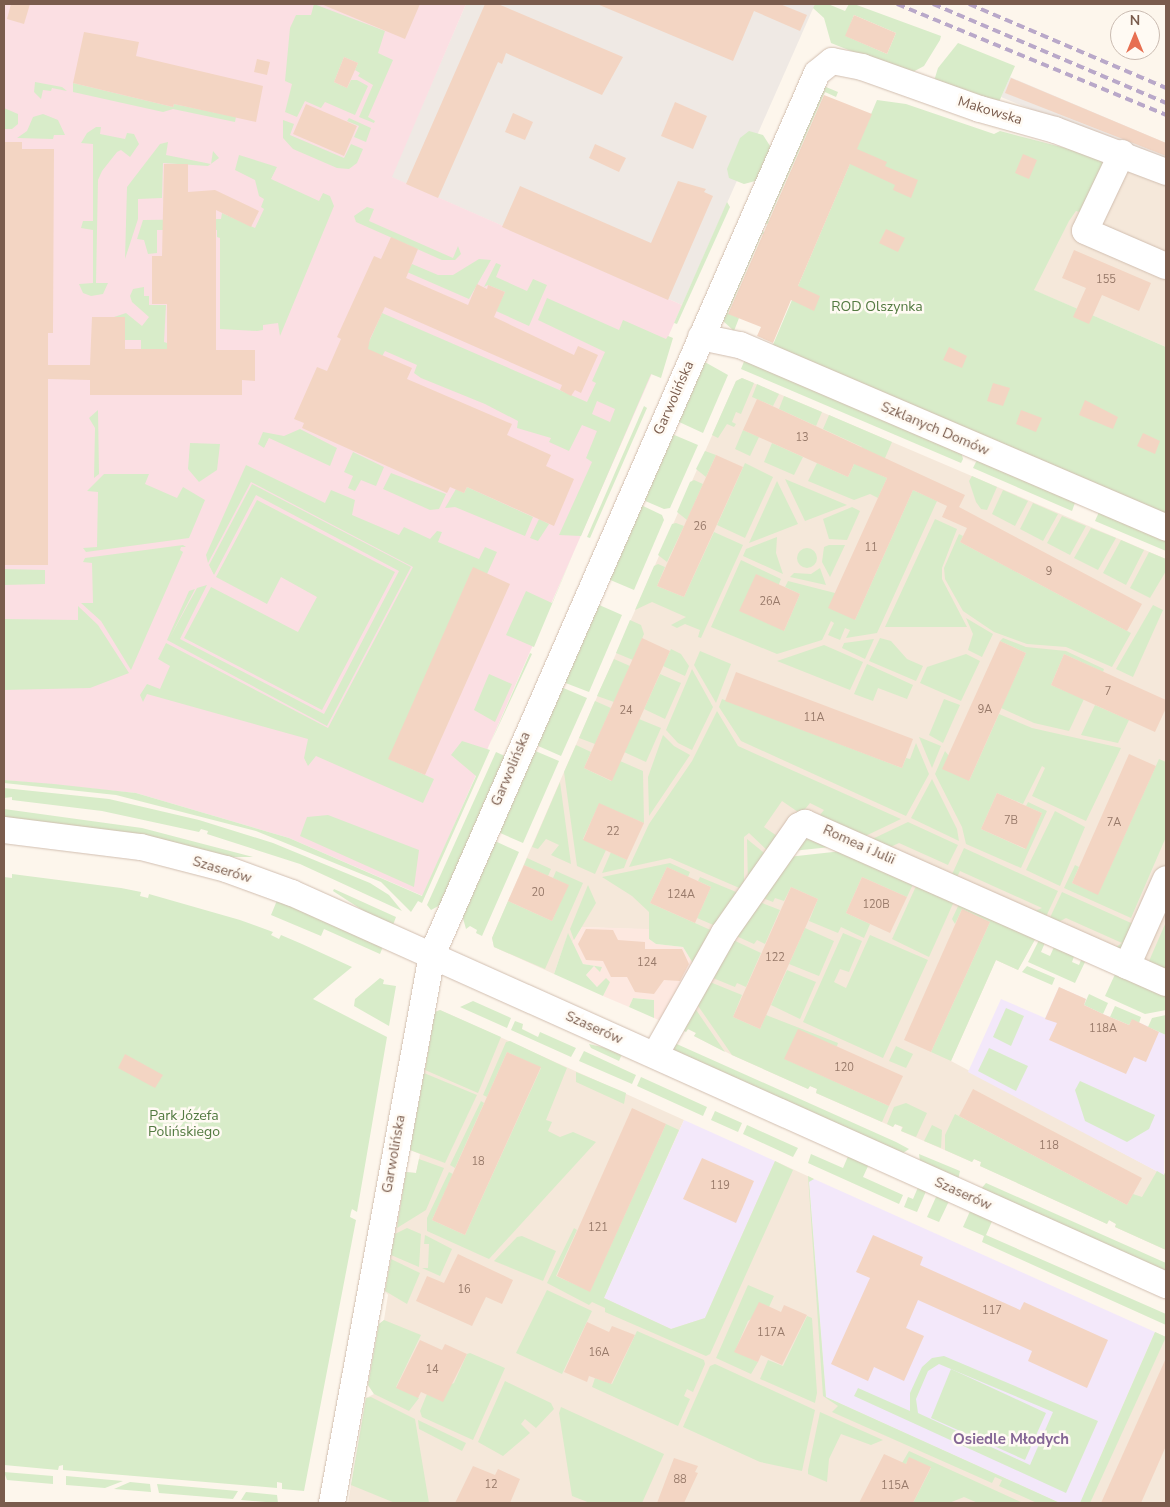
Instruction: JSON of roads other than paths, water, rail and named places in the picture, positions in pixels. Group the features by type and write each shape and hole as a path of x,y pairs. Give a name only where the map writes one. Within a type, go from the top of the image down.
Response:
{"street":[{"name":"Makowska","path":"817,73 827,63 841,61 1122,154 1166,172"},
{"name":"Garwolińska","path":"332,1503 432,955 817,73"},
{"path":"1122,154 1085,231 1166,266"},
{"name":"Szklanych Domów","path":"701,337 740,345 1166,528"},
{"name":"Romea i Julii","path":"655,1055 724,934 799,826 805,823 1166,984"},
{"name":"Szaserów","path":"4,830 141,847 226,869 292,893 1166,1285"},
{"path":"1127,966 1166,879"}],"railway":[{"path":"897,4 1166,115"},
{"path":"933,4 1166,103"},
{"path":"969,4 1166,88"}],"district":[{"name":"Osiedle Młodych","path":"1011,1440"}],"park label":[{"name":"ROD Olszynka","path":"877,307"},
{"name":"Park Józefa Polińskiego","path":"184,1124"}]}
